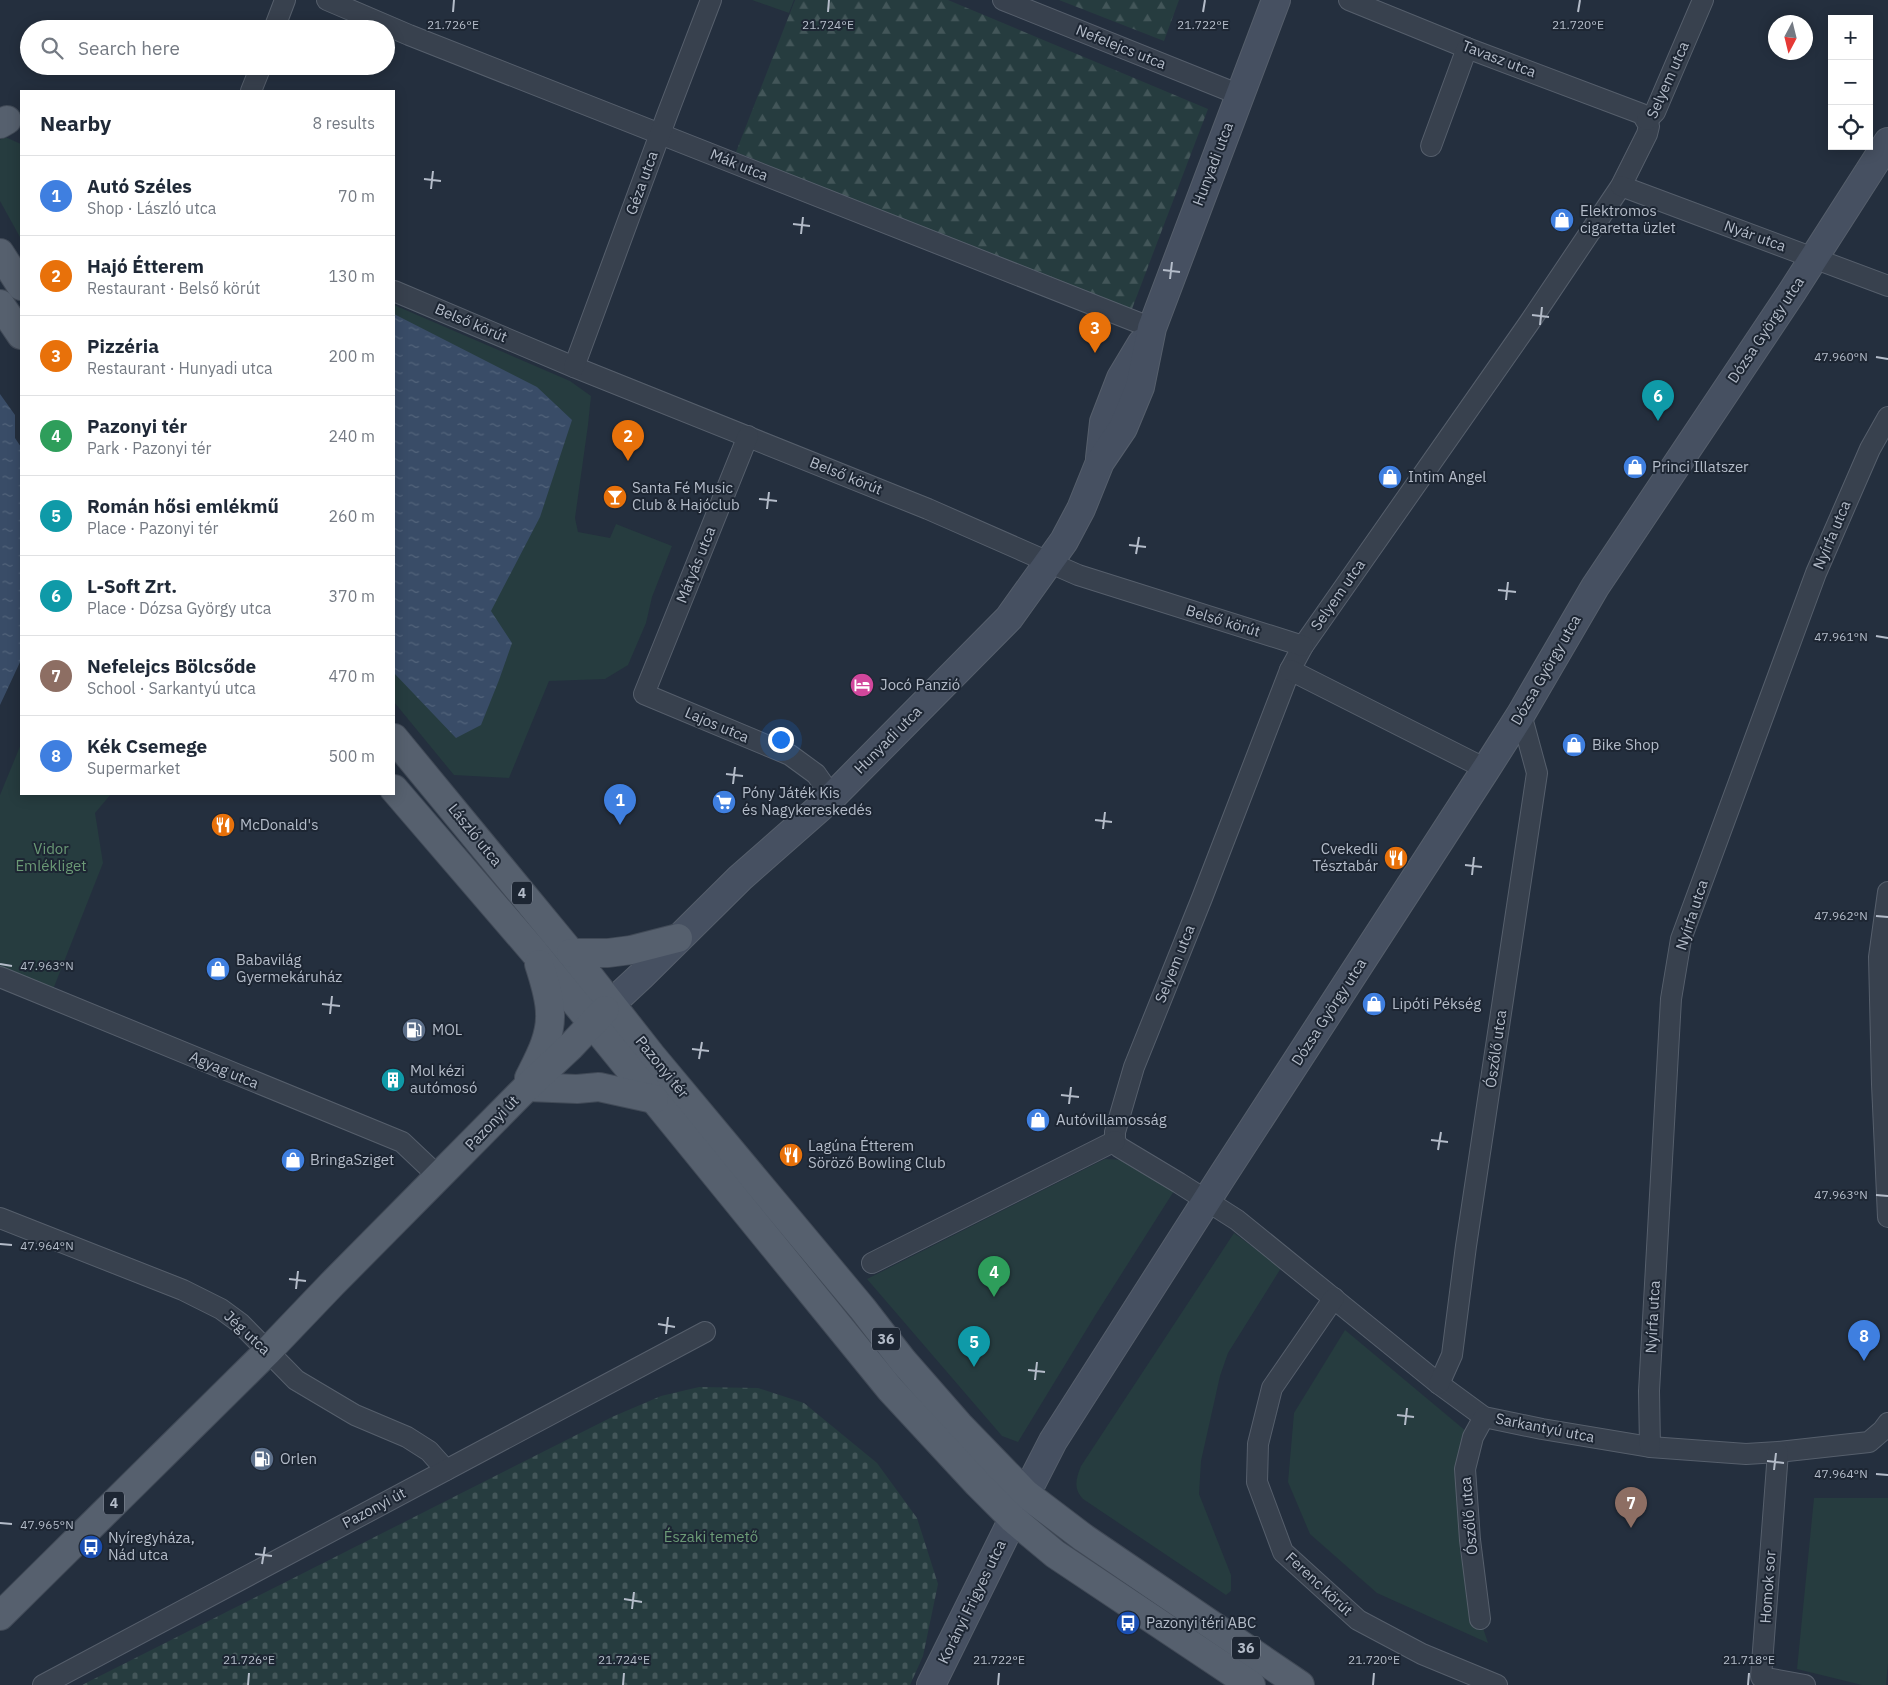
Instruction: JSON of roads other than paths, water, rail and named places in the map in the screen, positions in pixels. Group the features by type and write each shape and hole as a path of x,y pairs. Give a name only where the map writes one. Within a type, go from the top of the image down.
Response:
{"main road":[{"path":"0,253 20,284"},
{"path":"0,304 20,334"},
{"name":"László utca","path":"395,739 611,1004"},
{"name":"László utca","path":"395,790 536,953 591,1023"},
{"path":"571,953 616,952 678,938"},
{"name":"4","path":"526,1089 545,1044 550,1015 548,994 536,953"},
{"name":"4","path":"526,1089 611,1004"},
{"name":"Pazonyi tér","path":"611,1004 651,1055 862,1308 903,1361 959,1425 1026,1494"},
{"name":"36","path":"591,1023 654,1099"},
{"path":"526,1089 600,1087 654,1099"},
{"name":"Pazonyi út","path":"4,1606 267,1352 526,1089"},
{"name":"Pazonyi tér","path":"654,1099 890,1389 1013,1519"},
{"name":"36","path":"1026,1494 1084,1538 1300,1685"},
{"name":"36","path":"1013,1519 1055,1554 1251,1685"}],"street":[{"path":"277,20 285,0"},
{"name":"Mák utca","path":"327,0 374,20"},
{"name":"Géza utca","path":"574,366 711,0"},
{"name":"Nefelejcs utca","path":"1003,0 1240,95"},
{"name":"Hunyadi utca","path":"611,1004 740,878 832,797 1009,618 1064,541 1081,508 1100,462 1123,428 1140,387 1152,328 1276,0"},
{"name":"Tavasz utca","path":"1349,0 1467,48 1642,114 1647,120"},
{"name":"Selyem utca","path":"1115,1141 1115,1132 1134,1067 1290,670 1303,646 1529,323 1621,186 1647,134 1649,126 1647,120 1655,112 1703,0"},
{"name":"Mák utca","path":"395,29 1152,328"},
{"path":"1431,146 1467,48"},
{"path":"252,90 258,75"},
{"name":"Dózsa György utca","path":"1207,1200 1521,714 1595,587 1814,258 1888,142"},
{"name":"Nyár utca","path":"1621,186 1888,286"},
{"name":"Belső körút","path":"395,291 928,509 1078,576 1303,646"},
{"name":"Nyírfa utca","path":"1650,1447 1649,1391 1670,1017 1681,939 1816,572 1870,449 1888,418"},
{"name":"Mátyás utca","path":"644,694 748,436"},
{"path":"1290,670 1486,769"},
{"name":"Lajos utca","path":"644,694 790,755 816,774 832,797"},
{"name":"Ószőlő utca","path":"1440,1384 1452,1355 1466,1246 1537,773 1521,714"},
{"path":"1888,892 1879,957 1888,1217"},
{"name":"Agyag utca","path":"0,978 402,1142 439,1177"},
{"path":"872,1263 1115,1141 1119,1147 1207,1200 1053,1440 1013,1519"},
{"name":"Sarkantyú utca","path":"1207,1200 1242,1224 1440,1384 1484,1417 1650,1447 1746,1454 1869,1442 1888,1423"},
{"name":"Jég utca","path":"0,1218 183,1290 221,1309 240,1323 296,1380 355,1414 407,1437 429,1451 446,1470"},
{"name":"Ferenc körút","path":"1334,1298 1272,1388 1258,1444 1257,1482 1283,1552 1358,1620 1422,1654 1497,1685"},
{"name":"Pazonyi út","path":"43,1685 705,1332"},
{"name":"Ószőlő utca","path":"1480,1619 1470,1540 1465,1469 1474,1437 1484,1417"},
{"name":"Homok sor","path":"1778,1452 1761,1677 1805,1685"},
{"name":"Korányi Frigyes utca","path":"931,1685 1013,1519"}],"water":[{"path":"395,315 537,387 572,420 540,517 491,611 512,643 499,680 481,725 456,738 395,674"},
{"path":"0,394 15,415 15,438 20,446 20,662 0,705"}],"place":[{"name":"Elektromos cigaretta üzlet","path":"1562,220"},
{"name":"Pizzéria","path":"1095,353"},
{"name":"L-Soft Zrt.","path":"1658,421"},
{"name":"Hajó Étterem","path":"628,461"},
{"name":"Princi Illatszer","path":"1635,467"},
{"name":"Intim Angel","path":"1390,477"},
{"name":"Santa Fé Music Club & Hajóclub","path":"615,497"},
{"name":"Jocó Panzió","path":"862,685"},
{"name":"Bike Shop","path":"1574,745"},
{"name":"Póny Játék Kis és Nagykereskedés","path":"724,802"},
{"name":"McDonald's","path":"223,825"},
{"name":"Autó Széles","path":"620,825"},
{"name":"Cvekedli Tésztabár","path":"1396,858"},
{"name":"Babavilág Gyermekáruház","path":"218,969"},
{"name":"Lipóti Pékség","path":"1374,1004"},
{"name":"MOL","path":"414,1030"},
{"name":"Mol kézi autómosó","path":"393,1080"},
{"name":"Autóvillamosság","path":"1038,1120"},
{"name":"Lagúna Étterem Söröző Bowling Club","path":"791,1155"},
{"name":"BringaSziget","path":"293,1160"},
{"name":"Pazonyi tér","path":"994,1297"},
{"name":"Kék Csemege","path":"1864,1361"},
{"name":"Román hősi emlékmű","path":"974,1367"},
{"name":"Orlen","path":"262,1459"},
{"name":"Nefelejcs Bölcsőde","path":"1631,1528"},
{"name":"Nyíregyháza, Nád utca","path":"91,1547"},
{"name":"Pazonyi téri ABC","path":"1128,1623"}],"park label":[{"name":"Vidor Emlékliget","path":"51,858"},
{"name":"Északi temető","path":"711,1537"}]}
